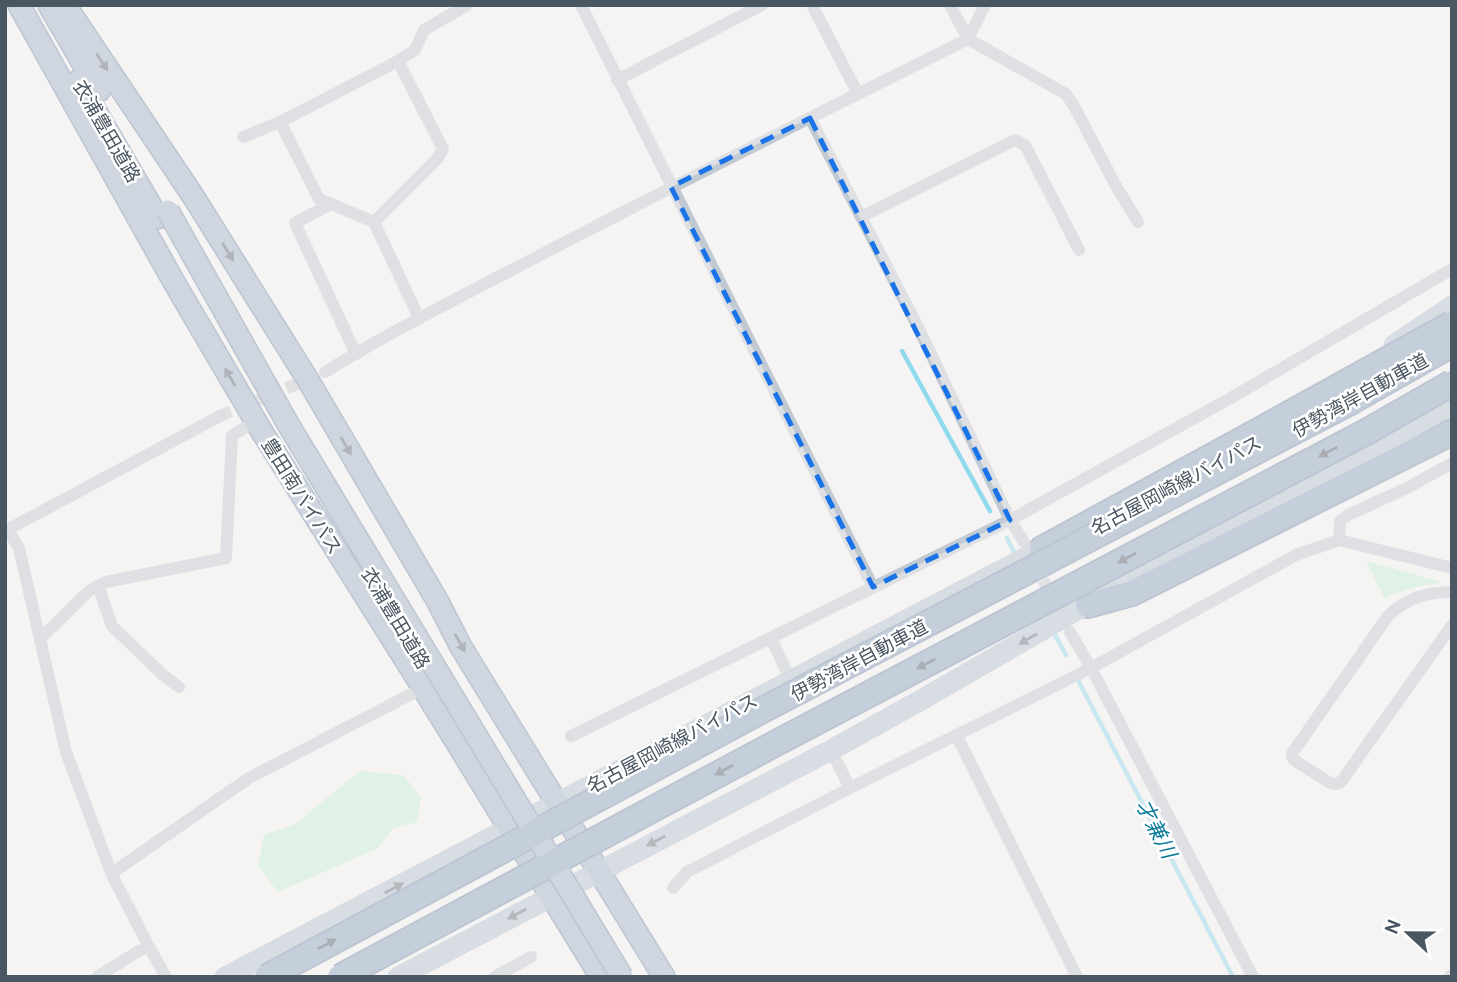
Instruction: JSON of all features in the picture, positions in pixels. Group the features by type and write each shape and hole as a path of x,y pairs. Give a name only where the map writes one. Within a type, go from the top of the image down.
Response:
{"highway":[{"name":"豊田南バイパス","path":"19,5 169,273 256,421 601,977"},
{"name":"衣浦豊田道路","path":"34,5 163,214 622,977"},
{"name":"衣浦豊田道路","path":"49,5 163,214 210,310 612,977"},
{"path":"65,5 193,196 308,380 438,602 461,647 664,977"},
{"path":"1033,545 1247,442 1452,324"},
{"name":"伊勢湾岸自動車道","path":"267,977 769,707 1350,402 1452,344"},
{"name":"伊勢湾岸自動車道","path":"340,977 765,748 1368,431 1452,383"},
{"path":"1088,605 1132,593 1271,514 1452,432"}],"main road":[{"path":"1247,442 1452,306"},
{"name":"名古屋岡崎線バイパス","path":"1247,442 1452,332"},
{"path":"1271,514 1452,404"},
{"path":"1271,514 1413,444 1452,420"},
{"name":"名古屋岡崎線バイパス","path":"225,977 791,681 1033,545"},
{"path":"398,977 831,750 1088,605"}],"street":[{"path":"243,137 280,122 398,61 415,50 424,30 467,5"},
{"path":"581,5 873,587"},
{"path":"617,80 762,5"},
{"path":"812,5 858,94"},
{"path":"950,5 968,39 1066,94 1138,222"},
{"path":"326,372 419,318 671,187 968,39 985,5"},
{"path":"374,222 438,158 443,149 398,61"},
{"path":"810,118 919,329 1010,520 1033,545"},
{"path":"280,122 318,199 374,222 419,318"},
{"path":"861,217 1015,140 1025,145 1079,250"},
{"path":"331,204 295,223 355,354"},
{"path":"571,736 1010,520 1452,269"},
{"path":"166,977 112,873 66,752 19,548 7,531 220,416"},
{"path":"40,639 90,590 106,582 226,558 232,436 256,421"},
{"path":"1339,540 1340,522 1348,515 1409,487 1452,463"},
{"path":"673,888 687,872 1091,668 1296,555 1339,540 1452,568"},
{"path":"98,586 112,626 179,687"},
{"path":"1452,592 1413,598 1388,616 1293,752 1294,760 1330,783 1341,782 1452,625"},
{"path":"1070,632 1253,977"},
{"path":"771,638 791,681"},
{"path":"112,873 249,778 423,688"},
{"path":"957,736 1077,977"},
{"path":"831,750 850,788"},
{"path":"97,977 149,947"},
{"path":"494,977 531,957"}],"highlighted area":[{"path":"810,118 1010,520 873,587 671,187"}],"green space":[{"path":"1366,561 1440,583 1416,587 1385,599"},
{"path":"360,771 403,775 421,797 417,822 392,829 378,848 278,892 258,866 264,835 294,825"}],"waterway":[{"name":"才兼川","path":"902,351 990,511"},
{"name":"才兼川","path":"1007,538 1014,552"},
{"name":"才兼川","path":"1054,633 1066,655"},
{"name":"才兼川","path":"1079,682 1233,977"}],"tunnel":[{"path":"220,416 314,377"},
{"path":"1035,564 1054,601"}]}
